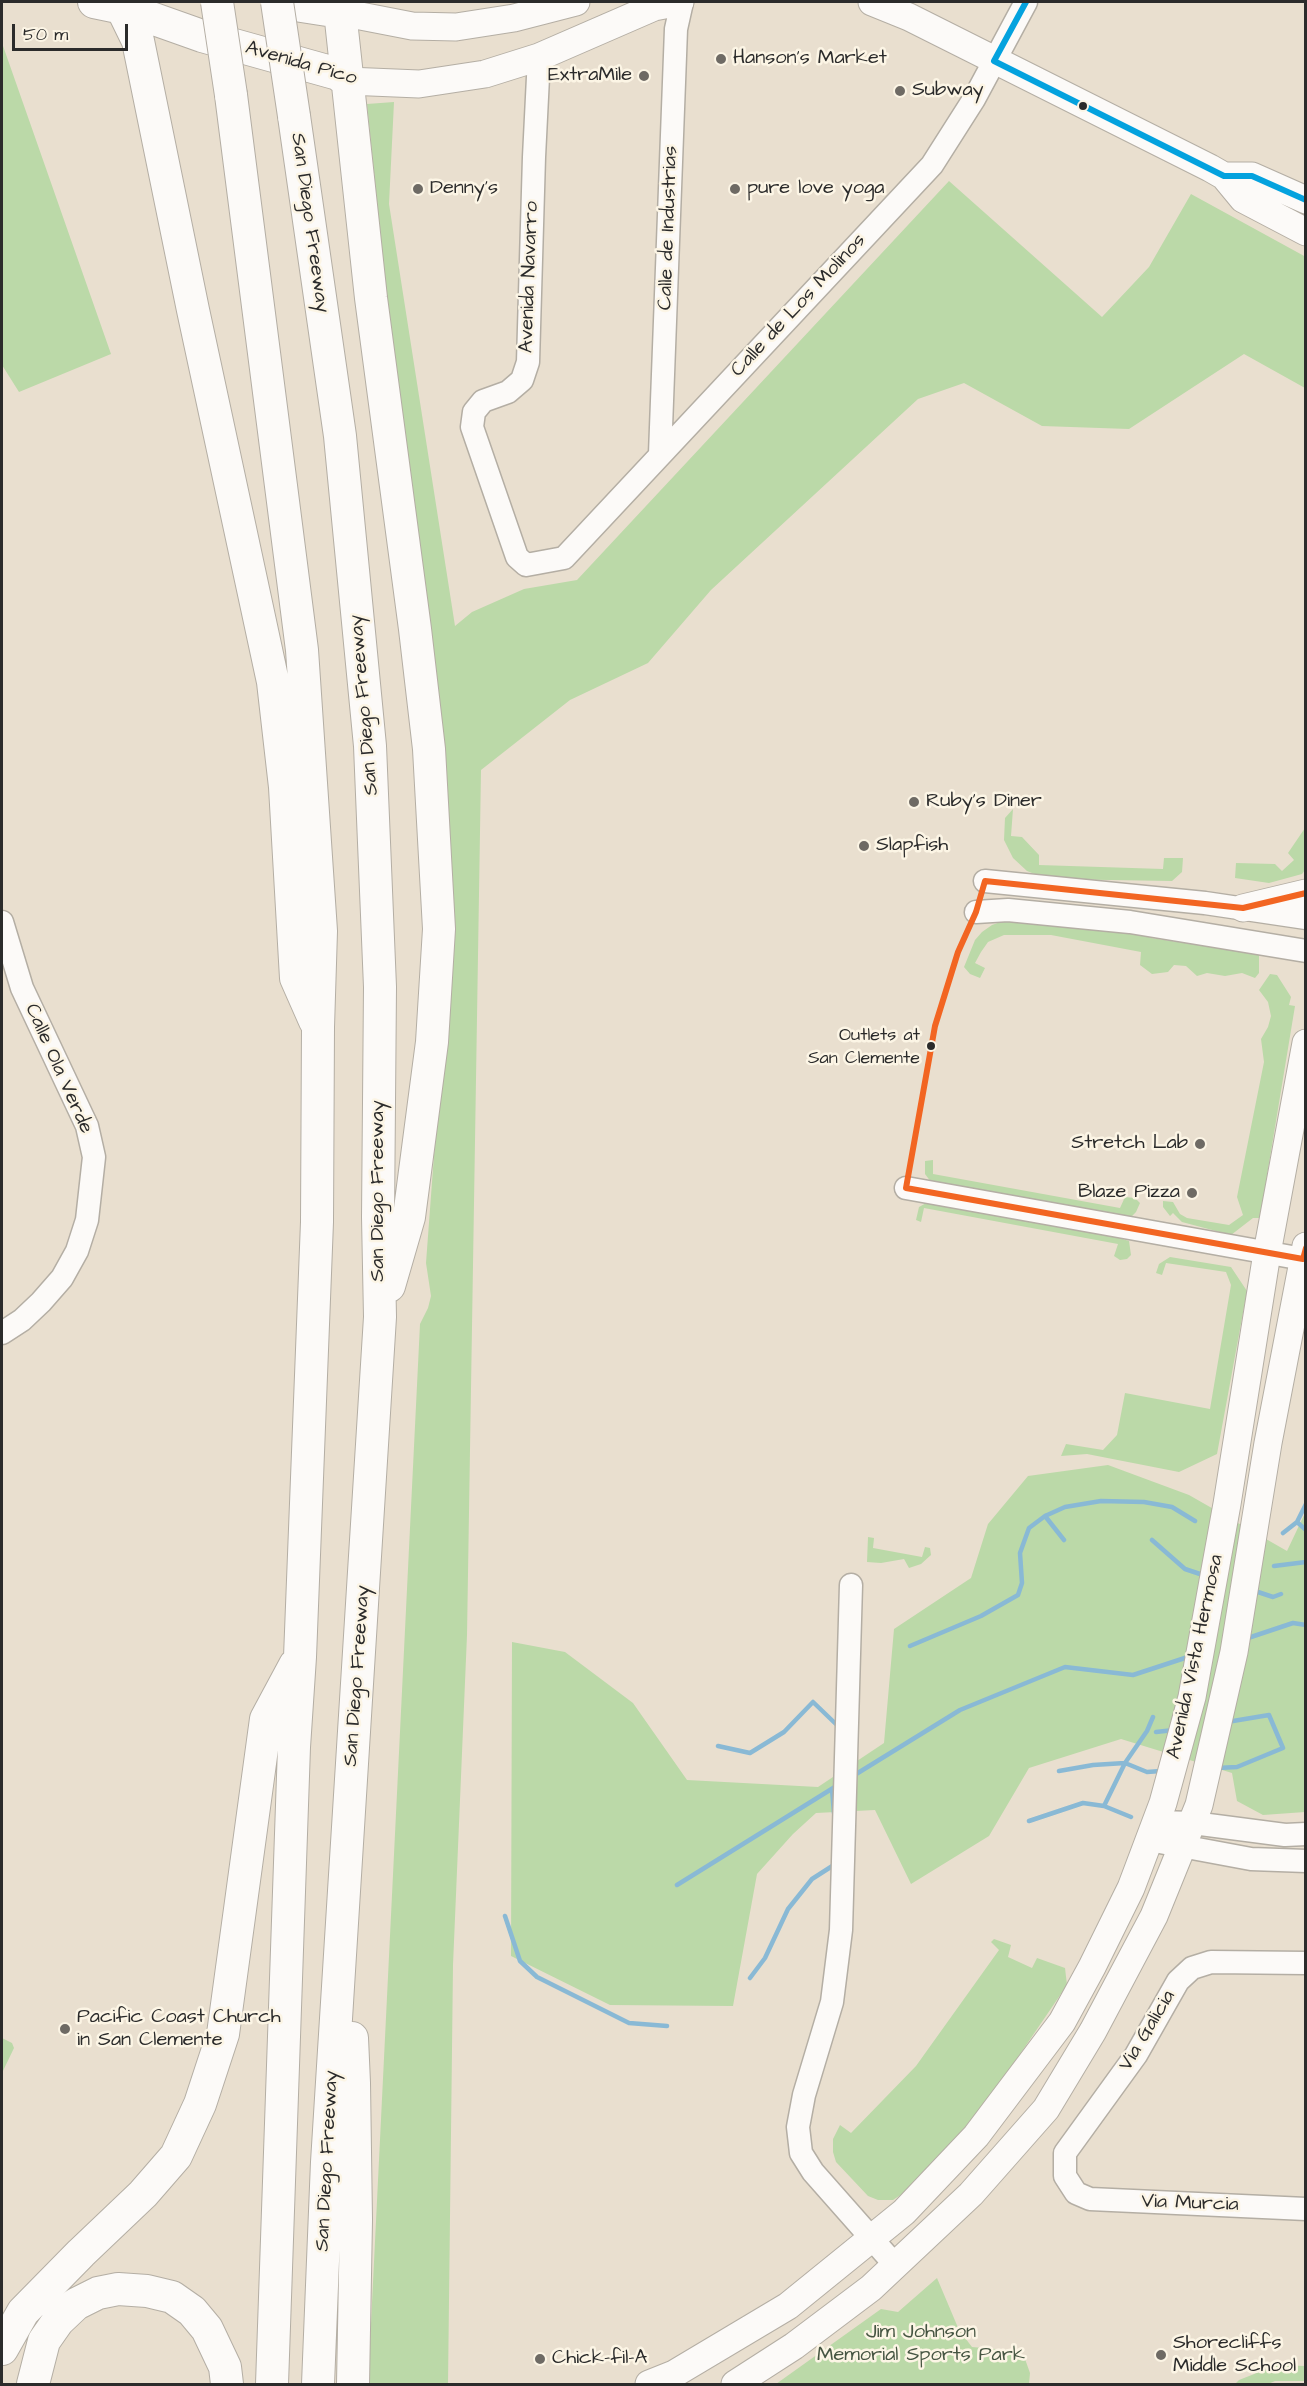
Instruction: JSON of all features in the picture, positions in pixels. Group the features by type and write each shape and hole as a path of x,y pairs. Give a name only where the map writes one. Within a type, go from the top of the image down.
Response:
{"highway":[{"path":"217,2 302,650 321,931 317,1222 300,1656 294,1747 272,2385"},
{"name":"San Diego Freeway","path":"277,2 340,436 370,746 380,987 378,1217 380,1317 327,2162 318,2385"},
{"path":"283,2 295,5 339,7 371,298 414,617 429,749 439,929 432,1042 409,1216 380,1317"},
{"path":"112,4 138,41 273,682 285,787 296,978 318,1027"},
{"name":"Avenida Pico","path":"112,4 202,36 338,74 347,81"},
{"path":"2,2349 23,2312 143,2194 176,2156 200,2104 223,2034 266,1719 300,1656"},
{"path":"343,1905 354,2083 356,2220 353,2385"},
{"path":"33,2385 44,2341 58,2321 76,2304 98,2293 118,2289 147,2291 172,2297 192,2311 207,2329 225,2367 227,2385"}],"main road":[{"path":"339,7 412,26 456,27 514,18 576,2"},
{"name":"Avenida Pico","path":"347,81 419,84 485,74 539,57 654,7 681,2"},
{"path":"872,2 909,17 1224,176 1243,199 1305,232"},
{"path":"1224,176 1252,176 1305,200"},
{"path":"1243,908 1305,893"},
{"name":"Avenida Vista Hermosa","path":"649,2385 674,2374 788,2306 904,2212 976,2136 1062,2022 1131,1888 1156,1822 1192,1697 1305,1043"},
{"name":"Avenida Vista Hermosa","path":"735,2385 794,2346 896,2266 971,2194 1046,2109 1093,2031 1154,1916 1191,1825 1234,1652 1268,1443 1304,1252"}],"street":[{"name":"Calle de Industrias","path":"660,454 676,29 681,2"},
{"name":"Calle de Los Molinos","path":"526,565 564,558 932,165 974,99 1026,2"},
{"name":"Avenida Navarro","path":"526,565 517,556 472,426 474,412 483,401 508,392 522,380 528,362 539,57"},
{"path":"985,881 1243,908 1305,918"},
{"path":"976,912 1008,910 1130,922 1305,951"},
{"name":"Calle Ola Verde","path":"2,922 22,988 87,1126 94,1156 87,1220 77,1251 62,1278 41,1302 22,1320 2,1333"},
{"path":"906,1188 1267,1253 1304,1252"},
{"path":"850,1596 842,1930 832,2002 804,2095 798,2127 801,2153 813,2172 896,2266"},
{"path":"1156,1822 1285,1835 1305,1834"},
{"path":"1191,1825 1251,1859 1305,1862"},
{"name":"Via Galicia","path":"1076,2193 1065,2176 1065,2153 1136,2055 1178,1981 1192,1968 1211,1962 1305,1963"},
{"name":"Via Murcia","path":"1076,2193 1090,2199 1108,2201 1305,2209"}],"green space":[{"path":"2,43 111,354 19,392 2,365"},
{"path":"394,102 389,204 455,626 472,612 524,589 577,580 949,181 1102,317 1149,267 1191,194 1306,257 1305,388 1244,354 1129,429 1042,426 964,383 918,399 711,590 648,663 570,700 481,770 467,1635 453,1965 448,2384 368,2384 420,1324 431,1296 426,1263 451,926 367,104"},
{"path":"1013,809 1011,836 1022,837 1039,855 1039,865 1163,869 1164,858 1183,858 1182,872 1172,881 1047,879 1027,871 1013,858 1004,840 1005,818"},
{"path":"1305,828 1305,870 1302,874 1269,883 1235,878 1236,863 1275,864 1282,871 1294,860 1288,853"},
{"path":"1006,920 1142,933 1151,938 1259,954 1259,973 1255,978 1242,973 1225,976 1207,973 1197,976 1186,966 1174,965 1168,972 1152,974 1140,965 1141,952 1051,935 1004,935 988,942 981,952 975,963 985,968 980,978 970,974 964,967 975,940 992,925"},
{"path":"1270,974 1277,975 1291,997 1289,1005 1295,1006 1260,1218 1253,1218 1231,1235 1182,1222 1173,1213 1170,1216 1163,1207 1163,1201 1173,1202 1180,1214 1187,1218 1229,1225 1243,1215 1237,1197 1264,1062 1261,1039 1271,1016 1268,1002 1259,990"},
{"path":"933,1160 933,1174 1120,1208 1125,1197 1135,1198 1140,1203 1136,1212 1129,1219 931,1182 925,1174 925,1161"},
{"path":"928,1202 1113,1236 1129,1241 1131,1255 1127,1259 1120,1260 1114,1256 1118,1244 924,1208 921,1222 916,1220 919,1207"},
{"path":"1170,1257 1231,1267 1247,1291 1217,1454 1179,1472 1087,1454 1061,1456 1066,1444 1103,1450 1117,1435 1125,1393 1210,1409 1231,1285 1226,1272 1166,1263 1162,1275 1156,1273 1159,1264"},
{"path":"1108,1465 1189,1495 1287,1551 1305,1513 1305,1812 1263,1815 1237,1801 1232,1773 1121,1739 1029,1768 989,1836 911,1884 875,1810 816,1813 793,1834 757,1874 733,2006 610,2005 511,1956 512,1642 565,1652 633,1703 687,1780 818,1787 884,1743 894,1629 971,1578 988,1524 1028,1476"},
{"path":"868,1537 874,1538 873,1548 922,1557 925,1547 930,1548 931,1555 921,1564 909,1568 904,1559 881,1563 867,1562"},
{"path":"994,1939 1011,1945 1008,1957 1032,1968 1037,1958 1065,1968 1067,1985 997,2088 956,2138 905,2192 893,2200 878,2200 868,2196 836,2162 833,2139 840,2125 851,2133 916,2066 999,1950 991,1942"},
{"path":"2,2038 12,2043 14,2048 2,2073"},
{"name":"Jim Johnson Memorial Sports Park","path":"937,2278 959,2330 972,2347 1007,2350 1025,2359 1030,2373 1029,2384 776,2384 881,2309 898,2312"},
{"path":"1277,2365 1305,2366 1305,2381 1235,2384 1239,2380"}],"waterway":[{"path":"910,1646 981,1616 1018,1595 1022,1583 1020,1553 1029,1528 1045,1516 1065,1507 1101,1501 1144,1502 1172,1507 1195,1521"},
{"path":"1283,1533 1297,1522 1306,1504"},
{"path":"1045,1516 1064,1540"},
{"path":"1297,1522 1306,1530"},
{"path":"1152,1540 1185,1569 1206,1576"},
{"path":"1274,1566 1306,1562"},
{"path":"1252,1590 1273,1597 1281,1594"},
{"path":"1245,1639 1293,1623 1306,1625"},
{"path":"853,1776 960,1710 1065,1667 1133,1675 1191,1656"},
{"path":"718,1746 750,1753 784,1732 813,1702 839,1727"},
{"path":"1217,1768 1237,1767 1283,1748 1269,1715 1227,1722"},
{"path":"1104,1806 1125,1763 1147,1731 1153,1717"},
{"path":"1156,1732 1174,1730"},
{"path":"1059,1771 1093,1765 1125,1763 1147,1772 1161,1771"},
{"path":"677,1885 838,1785"},
{"path":"832,1789 834,1813"},
{"path":"1029,1821 1083,1803 1104,1806 1131,1817"},
{"path":"750,1978 765,1958 788,1909 812,1879 837,1863"},
{"path":"505,1916 520,1961 537,1977 629,2023 667,2026"}],"transit line":[{"path":"1026,2 994,61 1224,176 1252,176 1306,200"},
{"path":"1306,893 1243,908 985,881 976,912 958,952 935,1026 906,1188 1303,1259 1306,1248"}],"place":[{"name":"Hanson's Market","path":"721,59"},
{"name":"ExtraMile","path":"644,76"},
{"name":"Subway","path":"900,91"},
{"name":"Denny's","path":"418,189"},
{"name":"pure love yoga","path":"735,189"},
{"name":"Ruby's Diner","path":"914,802"},
{"name":"Slapfish","path":"864,846"},
{"name":"Outlets at San Clemente","path":"931,1046"},
{"name":"Stretch Lab","path":"1200,1144"},
{"name":"Blaze Pizza","path":"1192,1193"},
{"name":"Pacific Coast Church in San Clemente","path":"65,2029"},
{"name":"Shorecliffs Middle School","path":"1161,2355"},
{"name":"Chick-fil-A","path":"540,2359"}]}
